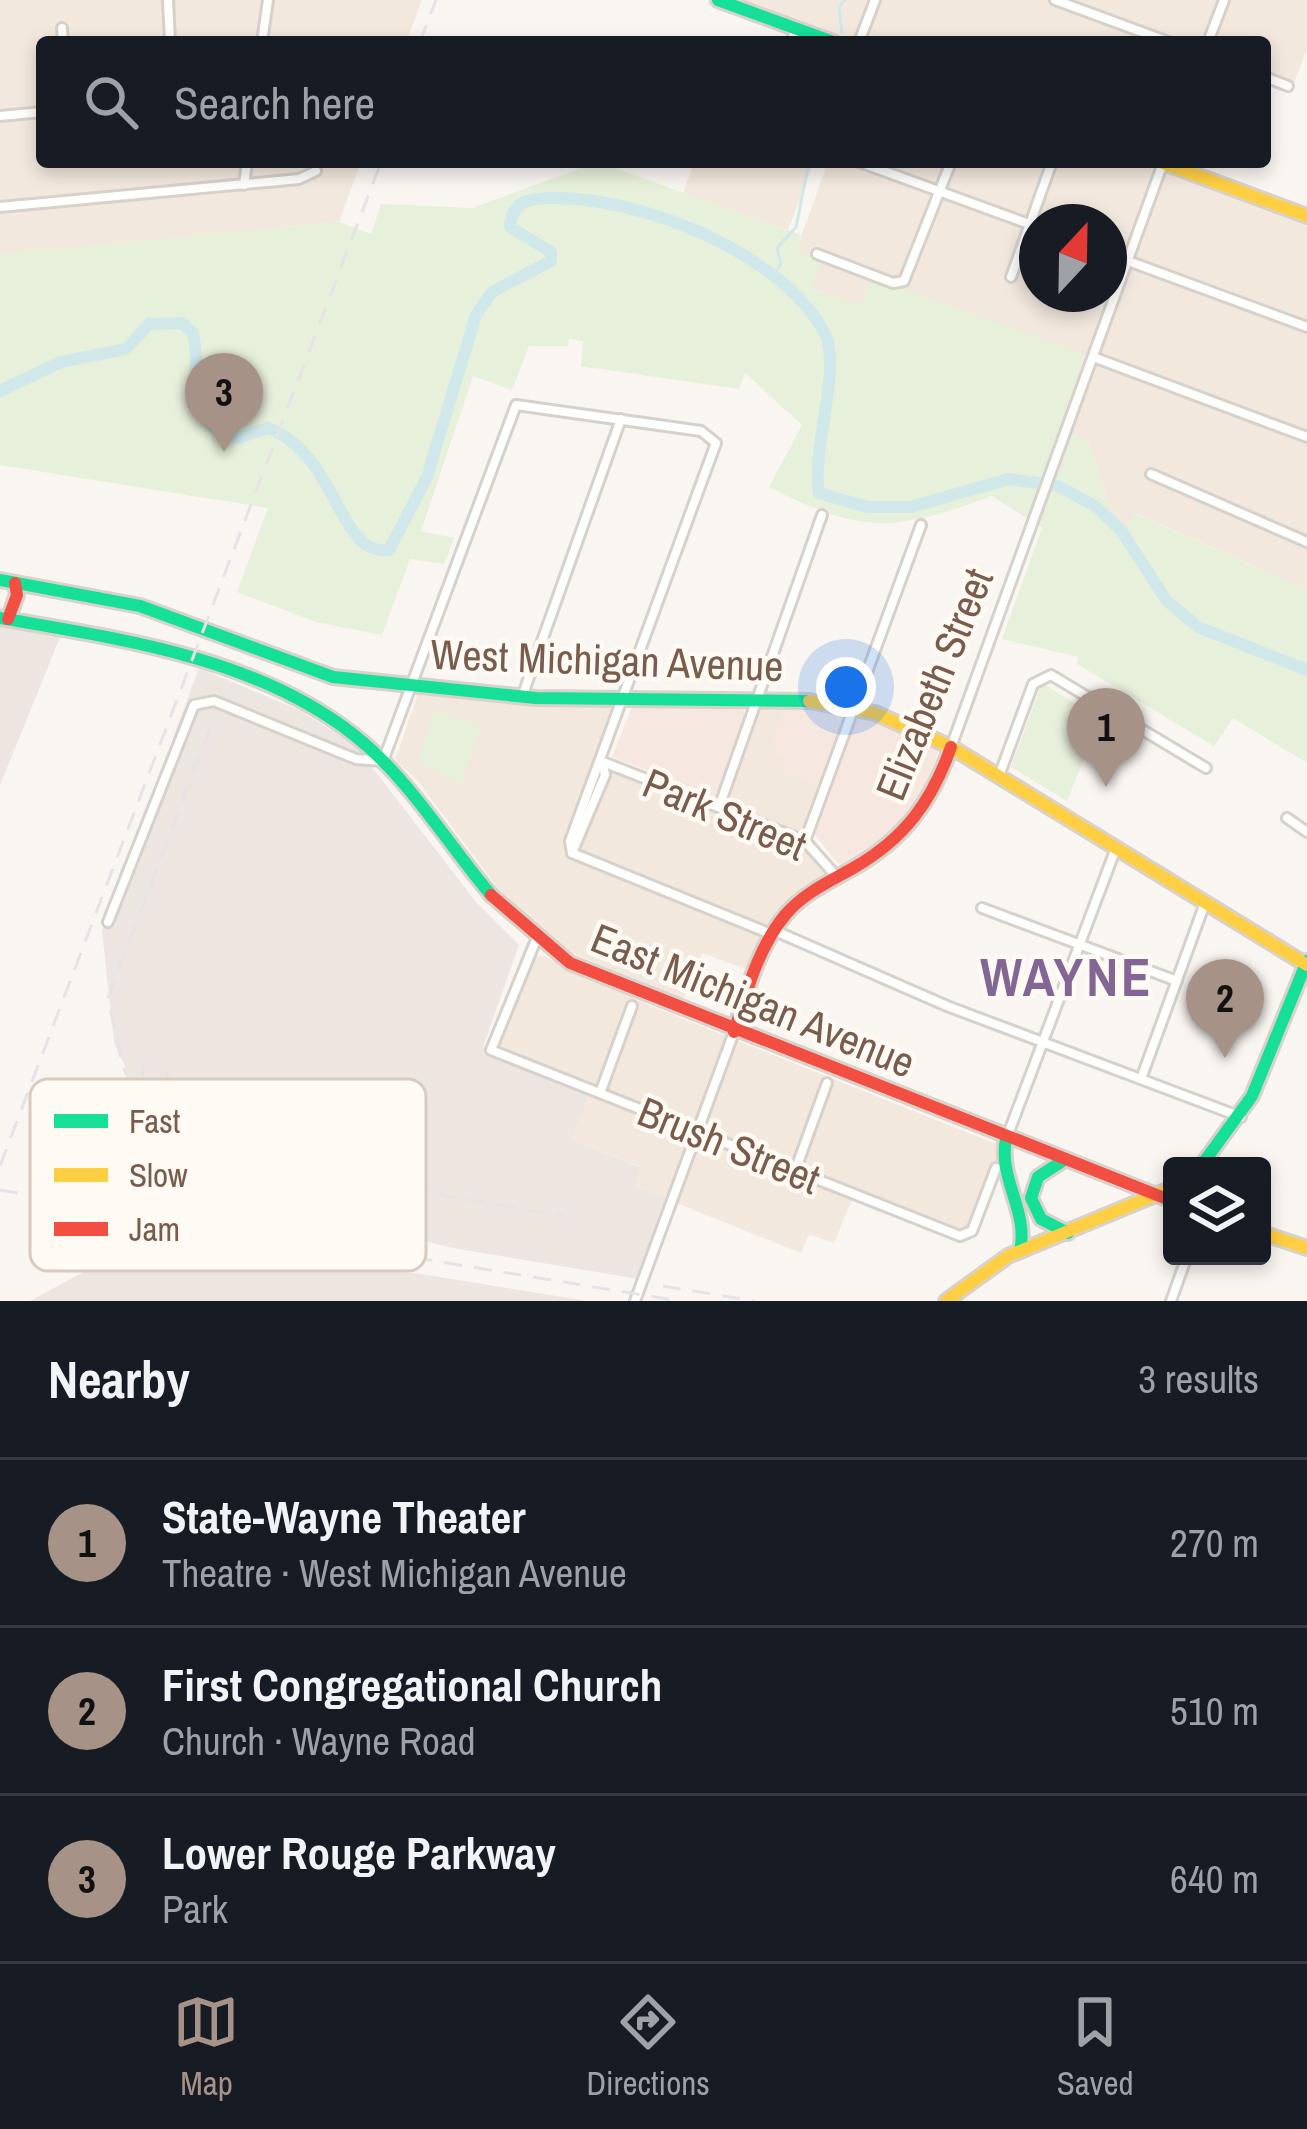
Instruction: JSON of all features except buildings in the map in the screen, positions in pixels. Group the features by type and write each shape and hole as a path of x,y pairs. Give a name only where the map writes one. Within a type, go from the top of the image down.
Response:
{"main road":[{"path":"718,0 794,35"},
{"path":"1179,168 1307,216"},
{"path":"4,618 17,595 8,582"},
{"name":"West Michigan Avenue","path":"8,582 117,600 304,669 410,685 522,697 855,707 951,747 1306,964"},
{"name":"East Michigan Avenue","path":"4,618 148,644 308,705 383,761 492,899 536,940 585,970 1163,1197"},
{"name":"Elizabeth Street","path":"734,1032 772,932 798,901 887,850 914,828 934,796 951,747"},
{"path":"1210,1157 1243,1117 1306,964"},
{"path":"1006,1139 1002,1153 1027,1226 1020,1251"},
{"path":"1064,1160 1039,1177 1031,1198 1041,1219 1069,1232"},
{"path":"946,1301 966,1282 1020,1251 1163,1199"},
{"path":"1271,1236 1307,1248"}],"street":[{"path":"168,0 170,36"},
{"path":"263,36 268,0"},
{"path":"861,36 875,0"},
{"path":"1055,0 1153,36"},
{"path":"1210,36 1224,0"},
{"path":"62,28 63,36"},
{"path":"1271,79 1288,86"},
{"path":"0,116 36,113"},
{"path":"244,184 246,168"},
{"path":"875,168 1019,221"},
{"path":"818,254 893,283 904,281 948,168"},
{"path":"1040,204 1050,168"},
{"name":"Elizabeth Street","path":"951,747 1161,168"},
{"path":"0,207 298,179 316,171"},
{"path":"1011,278 1019,259"},
{"path":"1129,261 1307,327"},
{"path":"1093,357 1307,437"},
{"path":"108,922 186,713 199,702 214,701 356,759 383,761 509,413 522,404 701,431 715,438 715,452 602,762 605,775 572,853 1243,1117"},
{"path":"522,697 621,419"},
{"path":"1151,474 1307,542"},
{"path":"718,807 822,515"},
{"path":"806,841 921,525"},
{"path":"999,776 1033,684 1051,675 1206,768"},
{"name":"Park Street","path":"602,762 806,841 837,877"},
{"path":"1287,818 1307,832"},
{"path":"1006,1139 1117,847"},
{"path":"1142,1079 1205,902"},
{"path":"982,908 1177,981"},
{"name":"Brush Street","path":"536,940 491,1050 967,1236 996,1168"},
{"path":"600,1094 632,1006"},
{"name":"Elizabeth Street","path":"635,1301 734,1032"},
{"path":"795,1171 827,1084"},
{"path":"1172,1301 1184,1265"}],"shaded area":[{"path":"0,0 422,0 408,36 36,36 36,168 359,168 339,222 0,254"},
{"path":"743,0 1307,0 1307,48 1294,83 1271,73 1271,36 840,36"},
{"path":"692,168 812,168 788,230 683,193"},
{"path":"826,168 1150,168 1307,226 1307,590 1135,513 1122,546 1088,440 1058,430 1085,356 872,278 861,307 811,288 821,260 796,251"},
{"path":"0,626 61,635 0,785"},
{"path":"199,668 299,710 355,745 476,902 519,945 483,1047 590,1093 571,1140 640,1167 635,1186 668,1199 639,1279 426,1241 426,1079 130,1079 114,1041 102,931"},
{"path":"419,691 609,706 613,714 595,765 722,813 760,708 785,708 770,752 787,759 783,771 821,786 801,843 826,873 773,918 748,970 702,953 683,1001 637,982 570,952 510,904 417,780 395,760"},
{"path":"632,707 742,708 747,717 715,797 612,757"},
{"path":"785,708 863,715 939,747 926,797 902,829 841,866 837,862 814,834 831,790 783,771 787,759 770,752"},
{"path":"542,955 646,1004 996,1144 1001,1149 968,1226 963,1231 856,1190 834,1243 809,1234 801,1253 634,1186 639,1166 571,1140 593,1084 499,1046 531,960"},
{"path":"85,1271 391,1271 587,1301 30,1301"}],"green space":[{"path":"582,168 615,168 801,235 797,251 821,260 812,289 861,306 872,278 1085,355 1059,429 1088,440 1121,544 1134,513 1307,590 1307,763 1233,718 1214,746 1077,664 1079,657 1002,639 1042,528 992,496 929,517 879,523 830,514 769,487 802,425 745,373 739,389 581,366 583,341 569,339 568,346 529,346 512,390 473,376 421,531 454,538 444,564 410,559 382,635 316,622 237,592 268,508 0,465 0,254 339,222 371,234 381,204 472,208"},
{"path":"1042,683 1100,719 1067,801 1011,767"},
{"path":"435,711 481,726 461,784 417,761"}],"waterway":[{"path":"842,33 839,7 845,0"},
{"path":"773,277 781,264 777,248 796,227 808,168"},
{"path":"0,391 61,362 126,349 149,324 182,323 193,333 197,396 207,422 238,438 268,428 291,441 310,459 358,538 372,548 389,550 427,477 476,315 492,292 551,261 551,252 510,227 514,211 524,202 546,198 628,208 667,219 742,254 776,277 824,332 830,365 819,493 868,507 911,507 1009,479 1058,486 1095,506 1120,529 1167,601 1198,627 1307,670"}],"railway":[{"path":"422,36 436,0"},
{"path":"33,1079 379,168"},
{"path":"129,1079 108,998 211,726"},
{"path":"143,1079 144,1062"},
{"path":"167,1079 168,1072"},
{"path":"0,1166 30,1087"},
{"path":"426,1188 447,1196 564,1216"},
{"path":"0,1190 30,1195"},
{"path":"426,1260 680,1301"},
{"path":"663,1286 754,1301"}],"traffic: fast":[{"path":"718,0 817,36"},
{"path":"0,580 140,606 333,677 536,698 809,701"},
{"path":"0,618 185,655 230,669 315,708 354,735 392,771 491,895"},
{"path":"1208,1157 1252,1096 1307,961"},
{"path":"1006,1139 1006,1168 1022,1236 1020,1251"},
{"path":"1064,1160 1038,1177 1031,1198 1041,1219 1068,1233"}],"traffic: slow":[{"path":"1177,168 1307,216"},
{"path":"809,701 875,713 951,747 1307,965"},
{"path":"946,1301 1008,1256 1163,1192"},
{"path":"1271,1236 1307,1248"}],"traffic: jam":[{"path":"8,619 17,595 15,583"},
{"path":"734,1032 776,927 810,893 873,856 902,831 935,784 951,747"},
{"path":"491,895 570,963 1163,1197"}],"place":[{"name":"Lower Rouge Parkway","path":"224,452"},
{"name":"State-Wayne Theater","path":"1106,787"},
{"name":"First Congregational Church","path":"1225,1058"}],"district":[{"name":"WAYNE","path":"1067,977"}]}
